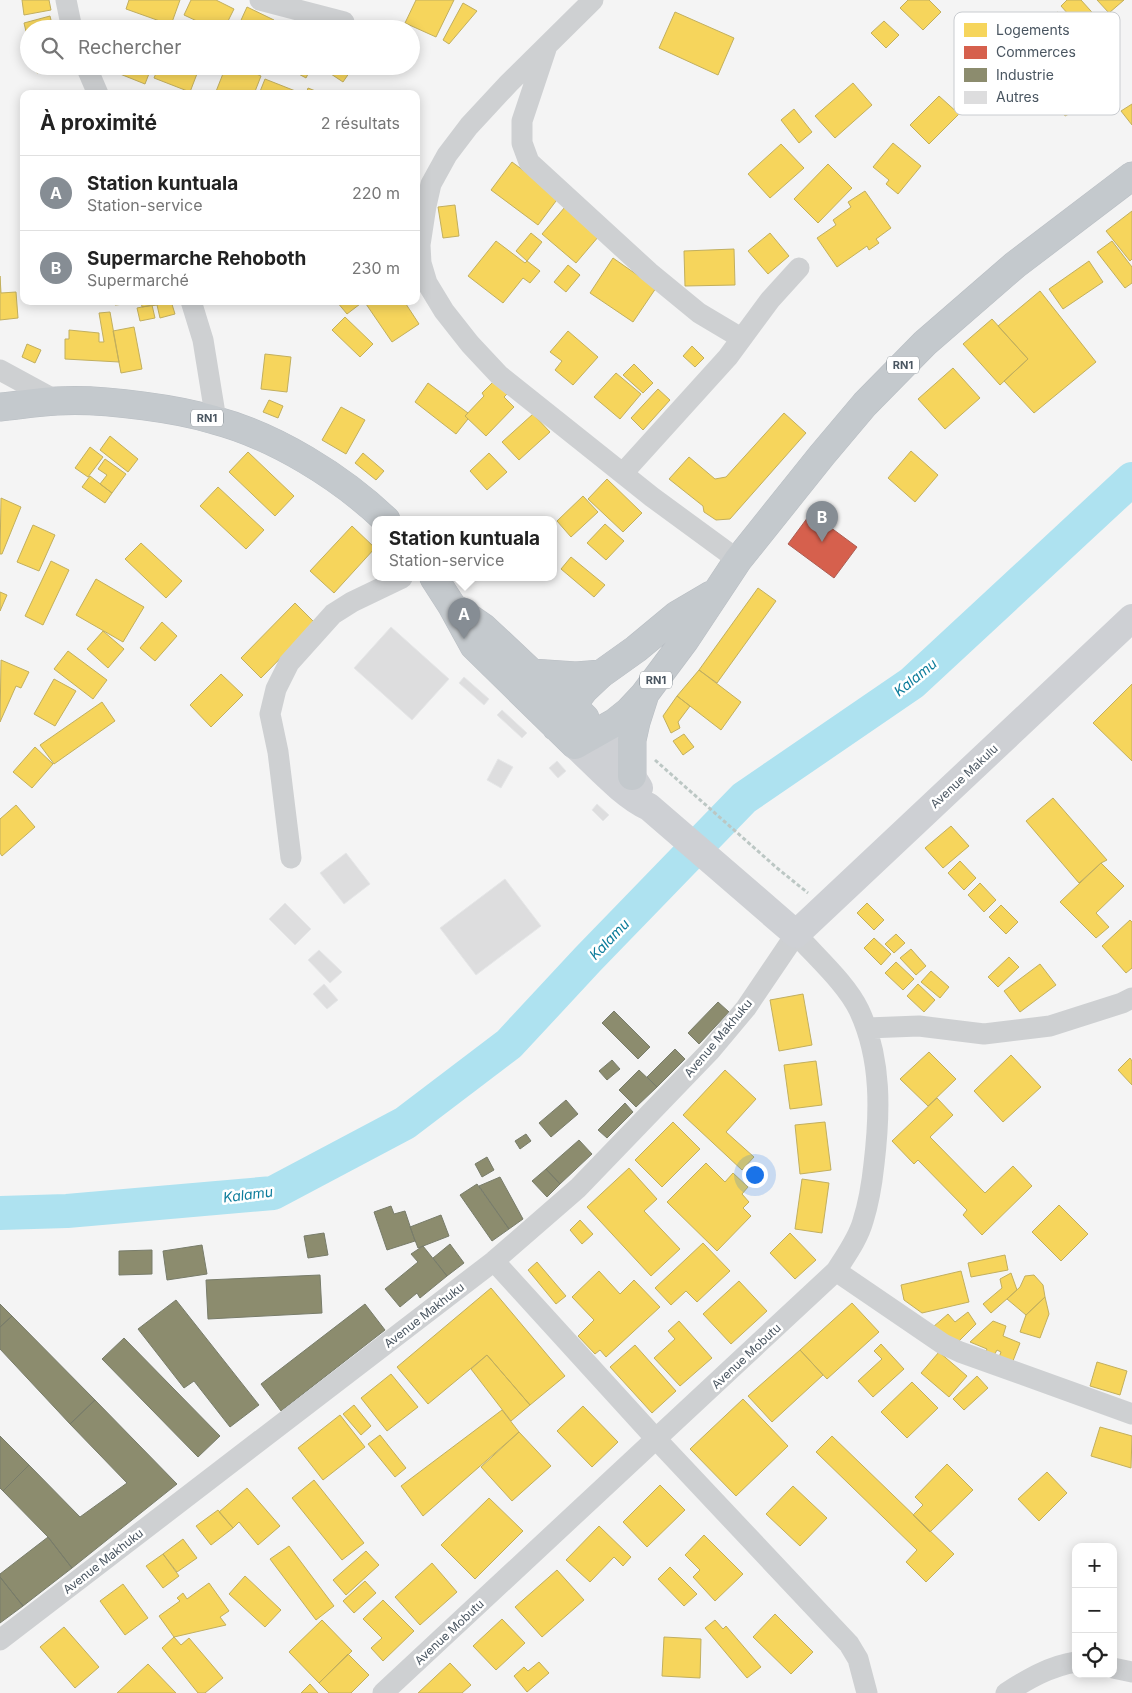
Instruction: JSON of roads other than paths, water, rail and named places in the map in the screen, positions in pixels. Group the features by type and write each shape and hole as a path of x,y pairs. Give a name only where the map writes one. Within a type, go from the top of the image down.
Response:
{"highway":[{"name":"RN1","path":"598,732 629,711 644,695 680,647 738,560 828,447 865,404 925,343 1015,265 1132,176"},
{"name":"RN1","path":"0,407 57,401 120,403 170,410 216,420 283,447 366,501 382,516"},
{"path":"436,581 474,646 568,726 598,732"},
{"name":"RN1","path":"568,726 584,690 601,674 636,649 677,615 715,593"},
{"path":"452,606 484,628 532,673 568,726"},
{"path":"532,673 576,676 601,674"},
{"path":"632,776 632,740 644,695"}],"main road":[{"name":"Avenue Makulu","path":"796,934 1132,618"},
{"path":"568,726 640,803 655,812 796,934"},
{"path":"598,732 632,776 655,812"}],"street":[{"path":"66,0 70,20"},
{"path":"260,0 336,20"},
{"path":"420,234 431,184 447,155 469,126 502,90 593,0"},
{"path":"547,46 522,121 522,143 529,162 648,272 700,313 741,338"},
{"path":"90,75 96,90"},
{"path":"420,257 427,283 444,311 470,344 499,375 622,473 738,560"},
{"path":"622,473 728,357 770,300 800,268"},
{"path":"192,305 203,340 216,420"},
{"path":"0,370 57,401"},
{"path":"291,858 278,752 270,714 276,689 289,663 333,614 352,602 396,581"},
{"name":"Avenue Mobutu","path":"383,1693 657,1440 836,1271 849,1251 863,1222 870,1194 879,1098 875,1066 867,1028 858,1008 842,985 796,934"},
{"name":"Avenue Makhuku","path":"0,1640 494,1261 578,1188 710,1051 746,1008 796,934"},
{"path":"867,1028 919,1026 984,1034 1041,1028 1122,1003 1132,998"},
{"path":"494,1261 657,1440 849,1644 858,1659 867,1693"},
{"path":"836,1271 943,1344 1132,1414"},
{"path":"1006,1693 1040,1673 1058,1665 1072,1663"},
{"path":"1117,1669 1132,1672"}],"waterway":[{"name":"Kalamu","path":"0,1213 67,1211 273,1193 405,1123 509,1044 588,959 744,798 912,683 1132,479"}],"place":[{"name":"Supermarche Rehoboth","path":"822,542"},
{"name":"Station kuntuala","path":"464,639"}]}
